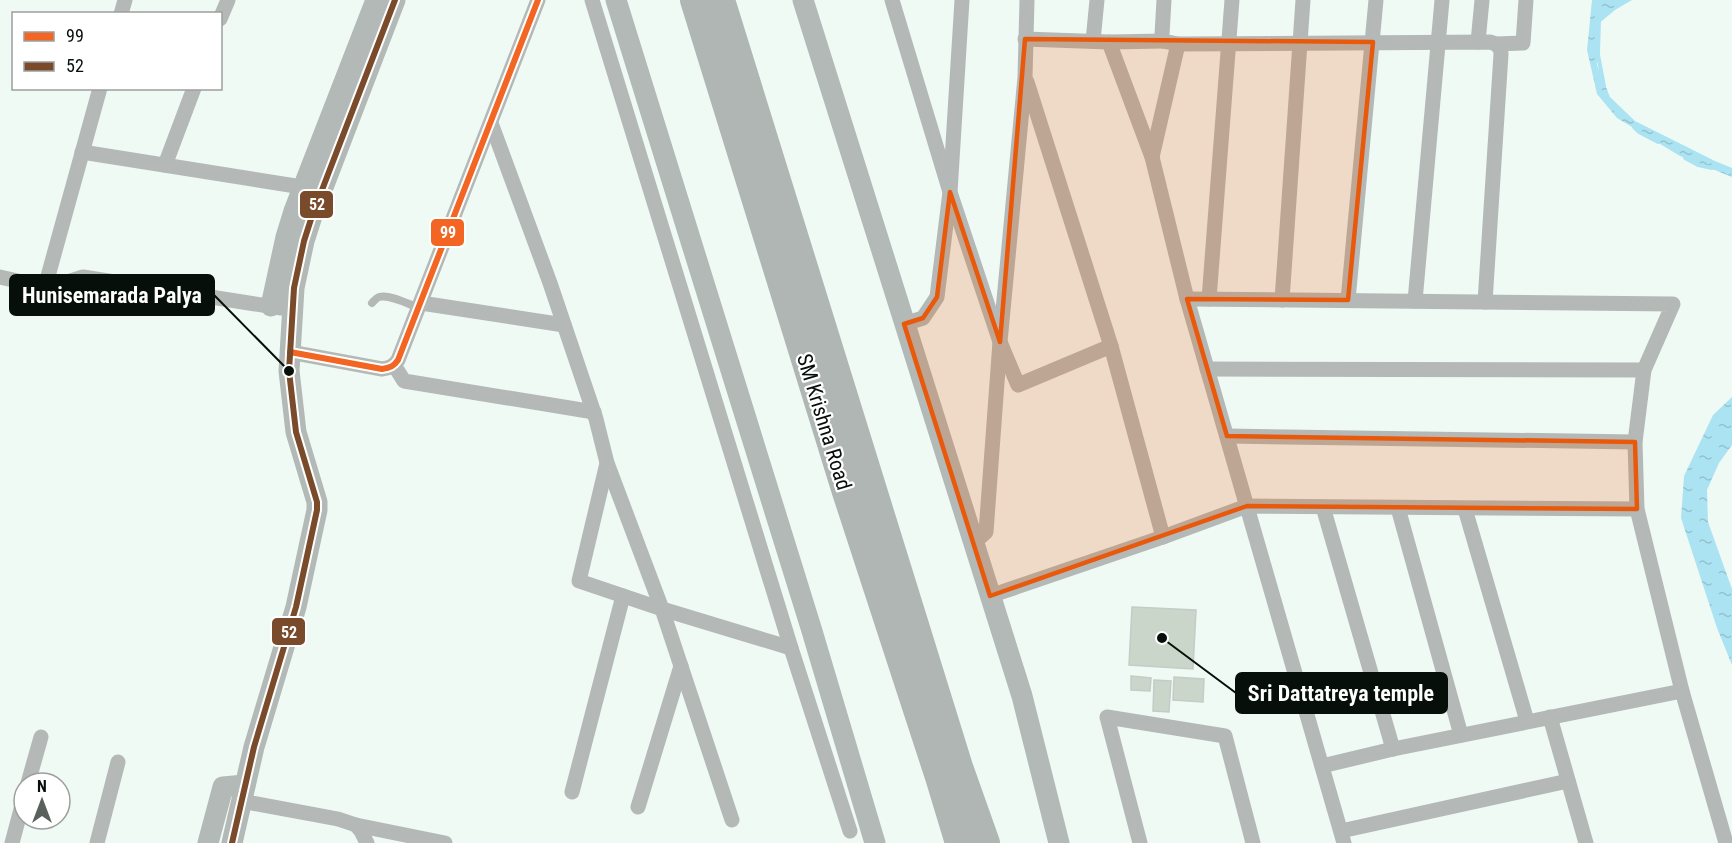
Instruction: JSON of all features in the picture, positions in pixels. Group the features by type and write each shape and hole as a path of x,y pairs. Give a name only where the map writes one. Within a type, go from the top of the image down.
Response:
{"highway":[{"name":"SM Krishna Road","path":"694,0 846,492 949,772 986,843"},
{"name":"SM Krishna Road","path":"721,0 949,772 959,843"}],"street":[{"path":"222,14 228,0"},
{"path":"271,306 286,237 302,187 376,0"},
{"path":"232,843 254,747 296,607 317,510 296,432 289,371 294,288 312,216 395,0"},
{"path":"290,352 382,369 388,369 398,360 538,0"},
{"path":"592,0 791,648 850,831"},
{"path":"616,0 809,620 875,843"},
{"path":"803,0 1022,696 1059,843"},
{"path":"892,0 950,192 1000,342 1018,385 1111,345"},
{"path":"904,324 923,318 937,297 950,192 962,0"},
{"path":"974,543 986,532 1000,342 1025,76 1027,0"},
{"path":"1097,0 1101,41 1152,157 1187,299 1342,837 1568,781"},
{"path":"1164,0 1162,35 1170,42"},
{"path":"1209,299 1232,0"},
{"path":"1282,300 1303,0"},
{"path":"1348,300 1376,0"},
{"path":"1414,301 1442,0"},
{"path":"1478,42 1482,0"},
{"path":"1025,39 1228,43 1523,43 1526,0"},
{"path":"1152,157 1170,42"},
{"path":"1485,302 1502,54 1496,44"},
{"path":"1025,76 1111,345 1163,537"},
{"path":"45,287 99,90"},
{"path":"165,165 193,90"},
{"path":"491,123 564,325 594,412 607,463 662,609 732,820"},
{"path":"82,152 302,187"},
{"path":"0,277 49,288 83,277 293,310"},
{"path":"1187,299 1673,304 1644,370 1635,442 1637,510 1682,691 1726,843"},
{"path":"420,305 564,325"},
{"path":"394,365 404,381 594,412"},
{"path":"1207,369 1644,370"},
{"path":"1227,436 1635,442"},
{"path":"607,463 579,580 662,609 791,648"},
{"path":"990,596 1247,506 1637,510"},
{"path":"1323,507 1393,749"},
{"path":"1398,508 1461,735"},
{"path":"1466,508 1527,721"},
{"path":"572,792 623,596"},
{"path":"638,807 681,666"},
{"path":"1322,766 1527,721 1682,691"},
{"path":"1140,843 1107,717 1225,736 1253,843"},
{"path":"1550,717 1586,843"},
{"path":"31,771 41,737"},
{"path":"97,843 118,762"},
{"path":"208,843 223,787 356,825 445,843"},
{"path":"356,825 367,843"}],"lane":[{"path":"372,303 380,297 420,305"}],"highlighted area":[{"path":"1025,39 1373,42 1348,300 1187,299 1227,436 1635,442 1637,509 1247,506 990,596 904,324 923,318 937,297 950,192 1000,342"}],"water":[{"path":"1592,0 1632,0 1597,25 1597,65 1610,97 1635,121 1732,168 1732,177 1680,156 1617,118 1597,94 1587,50"},
{"path":"1732,397 1732,445 1719,463 1707,490 1708,522 1732,589 1732,665 1717,628 1681,518 1684,476 1713,415"}],"building":[{"path":"1132,607 1196,610 1193,669 1129,665"},
{"path":"1131,676 1151,678 1150,691 1131,690"},
{"path":"1174,677 1204,679 1203,702 1173,700"},
{"path":"1154,680 1171,681 1169,712 1153,711"}],"waterway":[{"path":"1599,19 1598,55 1604,86"},
{"path":"1634,127 1658,142"},
{"path":"1685,158 1698,165 1712,168"}],"transit line":[{"name":"52","path":"232,843 254,747 296,607 317,510 317,502 296,432 289,371 294,288 312,216 395,0"},
{"name":"99","path":"290,352 382,369 392,366 398,360 538,0"}],"place":[{"name":"Hunisemarada Palya","path":"289,371"},
{"name":"Sri Dattatreya temple","path":"1162,638"}]}
